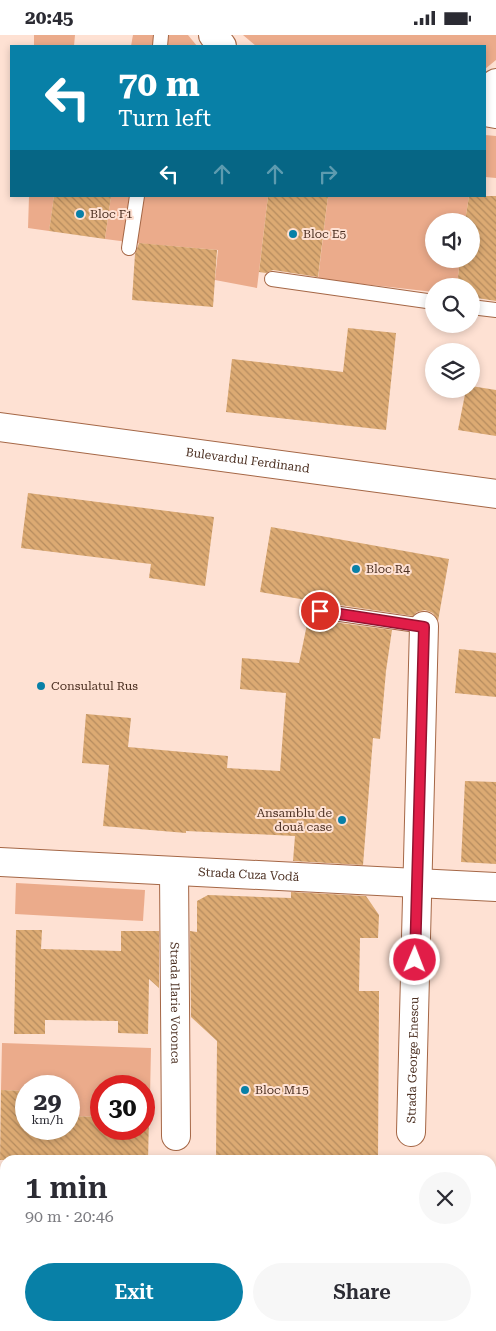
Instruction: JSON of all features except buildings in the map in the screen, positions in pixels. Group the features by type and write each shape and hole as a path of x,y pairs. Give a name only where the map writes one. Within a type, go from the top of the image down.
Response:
{"street":[{"path":"213,35 221,45"},
{"name":"Bulevardul Ferdinand","path":"0,427 496,494"},
{"name":"Strada George Enescu","path":"411,1132 424,627"},
{"name":"Strada Cuza Vodă","path":"0,862 496,887"},
{"name":"Strada Ilarie Voronca","path":"174,871 176,1136"}],"lane":[{"path":"129,248 137,197"},
{"path":"272,279 425,301"},
{"path":"480,308 496,311"},
{"path":"320,611 424,627"}],"shaded area":[{"path":"34,35 75,35 74,45 34,45"},
{"path":"133,35 188,35 196,45 131,45"},
{"path":"243,35 496,35 496,60 486,68 486,45 255,45"},
{"path":"486,135 496,136 496,178 486,177"},
{"path":"29,197 54,197 49,231 28,228"},
{"path":"111,197 268,197 257,288 215,280 218,250 105,239"},
{"path":"328,197 469,197 466,213 425,213 425,268 459,268 458,278 425,278 425,291 318,279"},
{"path":"16,883 145,890 143,921 15,914"},
{"path":"2,1043 151,1048 150,1075 90,1075 90,1117 80,1116 80,1075 15,1075 15,1091 1,1090"}],"place":[{"name":"Bloc F1","path":"80,214"},
{"name":"Bloc E5","path":"293,234"},
{"name":"Bloc R4","path":"356,569"},
{"name":"Consulatul Rus","path":"41,686"},
{"name":"Ansamblu de două case","path":"342,820"},
{"name":"Bloc M15","path":"245,1090"}],"route":[{"path":"320,611 424,627 415,960"}]}
